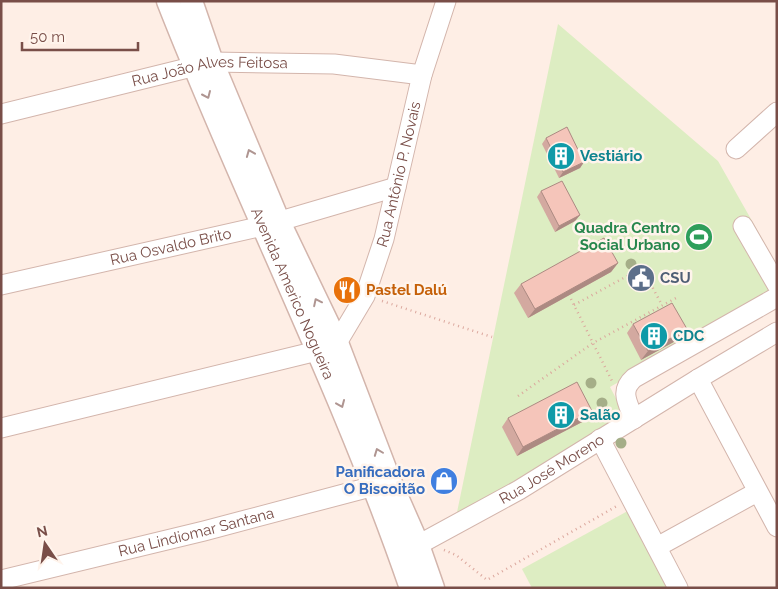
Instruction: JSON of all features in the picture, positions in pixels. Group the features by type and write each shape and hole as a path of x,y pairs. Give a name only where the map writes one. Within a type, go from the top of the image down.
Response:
{"street":[{"name":"Avenida Americo Nogueira","path":"168,1 204,65 270,223 327,347 342,408 381,482 408,549 432,588"},
{"name":"Avenida Americo Nogueira","path":"191,1 204,65"},
{"name":"Rua Antônio P. Novais","path":"327,347 365,296 384,239 422,75 446,1"},
{"name":"Rua João Alves Feitosa","path":"1,114 204,65 324,64 422,75"},
{"path":"736,148 777,112"},
{"name":"Rua Osvaldo Brito","path":"1,285 270,223 396,187"},
{"path":"743,226 777,285"},
{"path":"634,419 625,390 627,384 634,378 777,297"},
{"name":"Rua José Moreno","path":"408,549 519,490 777,332"},
{"path":"1,428 327,347"},
{"path":"698,379 777,527"},
{"path":"600,439 678,588"},
{"name":"Rua Lindiomar Santana","path":"1,580 204,530 381,482"},
{"path":"656,547 757,492"},
{"name":"Avenida Americo Nogueira","path":"408,549 411,588"}],"path":[{"path":"574,305 642,268 662,306"},
{"path":"365,296 492,337"},
{"path":"518,396 593,343 676,298"},
{"path":"571,299 614,385"},
{"path":"408,549 438,548 456,555 487,580 619,506"}],"green space":[{"name":"CSU","path":"558,24 718,161 777,265 777,291 610,387 632,429 455,522"},
{"path":"635,507 673,583 663,588 532,588 522,569"}],"building":[{"name":"Vestiário","path":"567,127 584,162 563,172 546,138"},
{"path":"562,181 580,215 559,226 541,191"},
{"path":"604,238 618,263 535,309 521,284"},
{"name":"CDC","path":"672,303 687,329 648,351 633,324"},
{"path":"577,382 592,411 523,447 508,418"}],"place":[{"name":"Vestiário","path":"561,156"},
{"name":"Quadra Centro Social Urbano","path":"699,237"},
{"name":"CSU","path":"641,278"},
{"name":"Pastel Dalú","path":"347,290"},
{"name":"CDC","path":"654,336"},
{"name":"Salão","path":"561,415"},
{"name":"Panificadora O Biscoitão","path":"444,481"}]}
